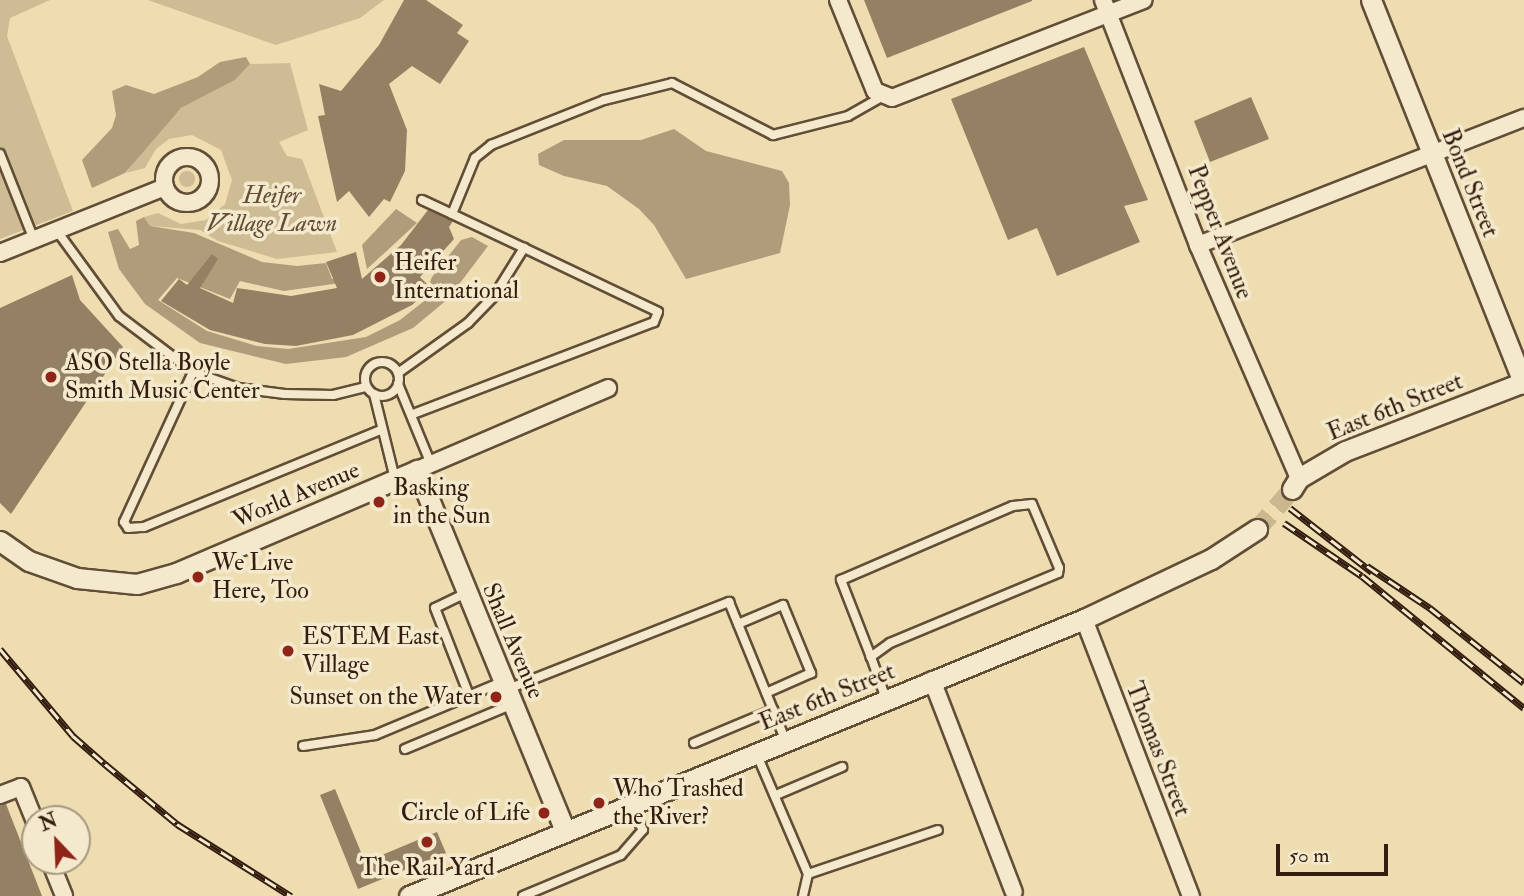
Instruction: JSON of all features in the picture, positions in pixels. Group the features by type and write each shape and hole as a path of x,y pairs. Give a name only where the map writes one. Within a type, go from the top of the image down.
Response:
{"street":[{"path":"838,0 875,91 883,96 901,98 1105,7 1144,0"},
{"name":"Bond Street","path":"1371,0 1524,383"},
{"name":"Pepper Avenue","path":"1105,7 1198,245 1296,484"},
{"path":"1198,245 1524,118"},
{"path":"0,253 165,187"},
{"name":"East 6th Street","path":"1296,484 1345,451 1524,383"},
{"name":"World Avenue","path":"0,541 29,561 77,578 137,584 176,573 608,388"},
{"name":"Shall Avenue","path":"424,467 466,593 565,830"},
{"name":"East 6th Street","path":"417,894 785,739 1084,619 1211,559 1256,529"},
{"name":"Thomas Street","path":"1084,619 1191,896"},
{"path":"932,680 1014,892"},
{"path":"0,795 22,787 29,805"},
{"path":"56,875 64,896"}],"lane":[{"path":"452,214 475,158 491,145 604,100 672,83 773,135 848,116 883,96"},
{"path":"0,154 34,240"},
{"path":"411,415 654,322 658,312 422,200"},
{"path":"57,231 119,316 193,372 238,388 285,394 333,395 366,387"},
{"path":"398,373 468,323 494,296 524,248"},
{"path":"398,384 386,396 374,394 366,387 365,377 375,363 389,363 398,373 398,384 411,415 424,467"},
{"path":"193,372 124,522 128,528 144,527 381,430"},
{"path":"374,394 395,479"},
{"path":"871,657 890,643 1058,573 1032,504 1013,506 841,580 886,699"},
{"path":"466,593 435,608 468,695"},
{"path":"405,749 508,691 729,602 785,739"},
{"path":"738,624 783,605 807,662 811,673 766,693"},
{"path":"303,746 375,735 468,695 508,691"},
{"path":"694,743 773,710"},
{"path":"755,752 776,795 808,874 803,896"},
{"path":"776,795 842,768"},
{"path":"523,896 621,855 643,830 629,804"},
{"path":"808,874 938,830"}],"green space":[{"path":"0,0 50,0 10,18 7,36 73,211 0,239"},
{"path":"148,0 384,0 360,18 276,45"},
{"name":"Heifer Village Lawn","path":"290,63 308,130 279,142 287,156 302,159 337,252 277,259 218,241 200,230 150,226 144,217 158,213 181,224 206,220 225,204 232,180 221,150 192,135 169,139 156,149 145,168 126,173 153,136 181,108 235,80 250,64"},
{"path":"184,171 190,171 195,179 193,185 184,187 179,182 179,176"}],"shaded area":[{"path":"246,57 250,64 235,80 181,108 125,173 92,188 82,160 112,128 116,115 112,91 126,85 154,94 198,77 220,62"},
{"path":"674,129 706,151 782,171 789,183 790,205 780,253 686,279 654,225 639,209 607,186 564,176 539,165 538,154 564,140 641,140"},
{"path":"396,209 417,223 367,269 362,245"},
{"path":"144,217 150,226 194,233 262,262 297,266 326,263 332,279 338,278 340,283 284,291 240,281 230,299 177,278 158,300 207,331 257,346 288,349 366,337 400,320 437,291 430,282 432,277 461,240 472,237 488,246 448,299 413,328 346,357 286,364 200,343 145,304 119,269 108,232 118,229 130,249 139,245 136,221"}],"building":[{"name":"Heifer International","path":"404,0 426,0 463,25 457,33 469,41 440,84 412,66 389,84 407,130 405,171 390,202 384,199 369,217 349,191 337,202 318,116 325,115 319,84 341,91 379,45"},
{"path":"864,0 1032,0 1032,1 887,58"},
{"path":"1084,47 1148,200 1124,206 1140,242 1057,276 1037,228 1008,240 951,99"},
{"path":"1251,97 1269,139 1210,162 1194,121"},
{"name":"Heifer International","path":"428,210 453,221 449,227 454,239 420,277 431,288 412,305 353,335 296,346 265,344 210,330 161,301 179,279 187,285 212,254 218,259 200,288 233,303 237,288 291,296 337,288 326,262 356,252 362,279 401,245"},
{"name":"ASO Stella Boyle Smith Music Center","path":"72,275 80,300 123,347 11,514 0,503 0,308"},
{"name":"The Rail Yard","path":"335,789 365,862 437,832 446,853 358,889 320,795"},
{"path":"6,804 21,842 21,875 34,875 42,896 0,896 0,805"}],"tunnel":[{"path":"1257,529 1292,489"}],"railway":[{"path":"1290,508 1372,572"},
{"path":"1284,523 1362,576 1524,708"},
{"path":"1367,566 1430,608 1524,683"},
{"path":"0,649 73,736 105,764 177,824 291,896"}],"place":[{"name":"Heifer International","path":"380,277"},
{"name":"ASO Stella Boyle Smith Music Center","path":"51,377"},
{"name":"Basking in the Sun","path":"379,502"},
{"name":"We Live Here, Too","path":"198,577"},
{"name":"ESTEM East Village","path":"288,651"},
{"name":"Sunset on the Water","path":"496,697"},
{"name":"Who Trashed the River?","path":"599,803"},
{"name":"Circle of Life","path":"544,813"},
{"name":"The Rail Yard","path":"427,842"}]}
